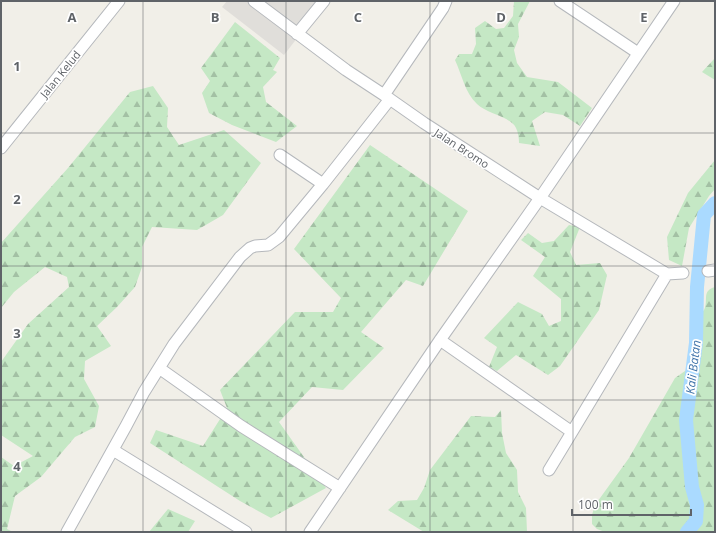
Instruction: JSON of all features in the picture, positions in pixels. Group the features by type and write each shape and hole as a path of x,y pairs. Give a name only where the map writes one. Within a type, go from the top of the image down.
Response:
{"street":[{"name":"Jalan Kelud","path":"2,145 119,1"},
{"name":"Jalan Bromo","path":"254,1 346,70 424,123 540,198 667,274"},
{"path":"297,34 324,1"},
{"path":"67,532 144,392 174,344 240,257 254,246 268,245 273,242 323,184 387,97 446,1"},
{"path":"560,1 638,53"},
{"path":"310,532 440,340 540,198 674,1"},
{"path":"280,155 323,184"},
{"path":"549,470 667,274 682,273"},
{"path":"440,340 572,432"},
{"path":"159,368 247,430 340,488"},
{"path":"113,450 246,532"}],"shaded area":[{"path":"227,1 326,1 284,55 222,7"}],"green space":[{"path":"514,1 530,1 518,24 519,37 514,50 517,63 527,77 558,82 592,108 580,126 563,115 545,112 532,121 540,146 519,143 519,137 513,124 481,107 473,100 469,95 455,60 459,54 472,54 476,44 475,28 485,21 496,29 504,28 513,16"},
{"path":"235,22 280,58 273,70 277,72 263,87 266,102 297,126 276,142 232,125 209,113 202,93 210,81 201,68"},
{"path":"715,58 715,80 702,72"},
{"path":"153,86 168,108 167,127 179,145 224,130 261,163 223,215 197,230 152,227 142,247 142,267 135,287 97,326 111,346 85,361 84,379 99,406 95,427 75,437 41,477 15,496 7,529 13,532 1,532 1,457 14,466 33,456 1,435 1,362 28,324 69,287 67,277 45,267 14,292 1,308 1,243 68,168 130,92"},
{"path":"370,145 468,211 423,286 406,280 361,332 384,348 343,390 312,387 279,422 326,488 271,518 240,501 150,443 156,430 203,446 227,408 220,390 295,312 333,312 341,298 294,249"},
{"path":"715,160 715,189 689,228 682,266 669,260 667,237 688,193"},
{"path":"569,225 580,227 570,252 576,265 600,263 607,275 599,310 560,366 548,375 516,355 497,371 489,367 497,347 484,338 518,302 542,314 549,326 561,321 561,299 533,276 545,257 521,240 528,233 542,243 554,241"},
{"path":"715,287 715,532 605,532 597,529 592,524 592,515 595,505 629,458 675,378 695,364 697,317 704,310 708,291"},
{"path":"501,410 502,433 506,453 517,470 518,492 526,508 527,532 424,532 388,510 398,501 417,500 424,488 430,470 471,416 495,417"},
{"path":"168,509 195,521 188,532 149,532"}],"waterway":[{"name":"Kali Batan","path":"687,532 696,521 697,505 692,487 686,420 696,343 697,287 704,215 715,203"}]}
